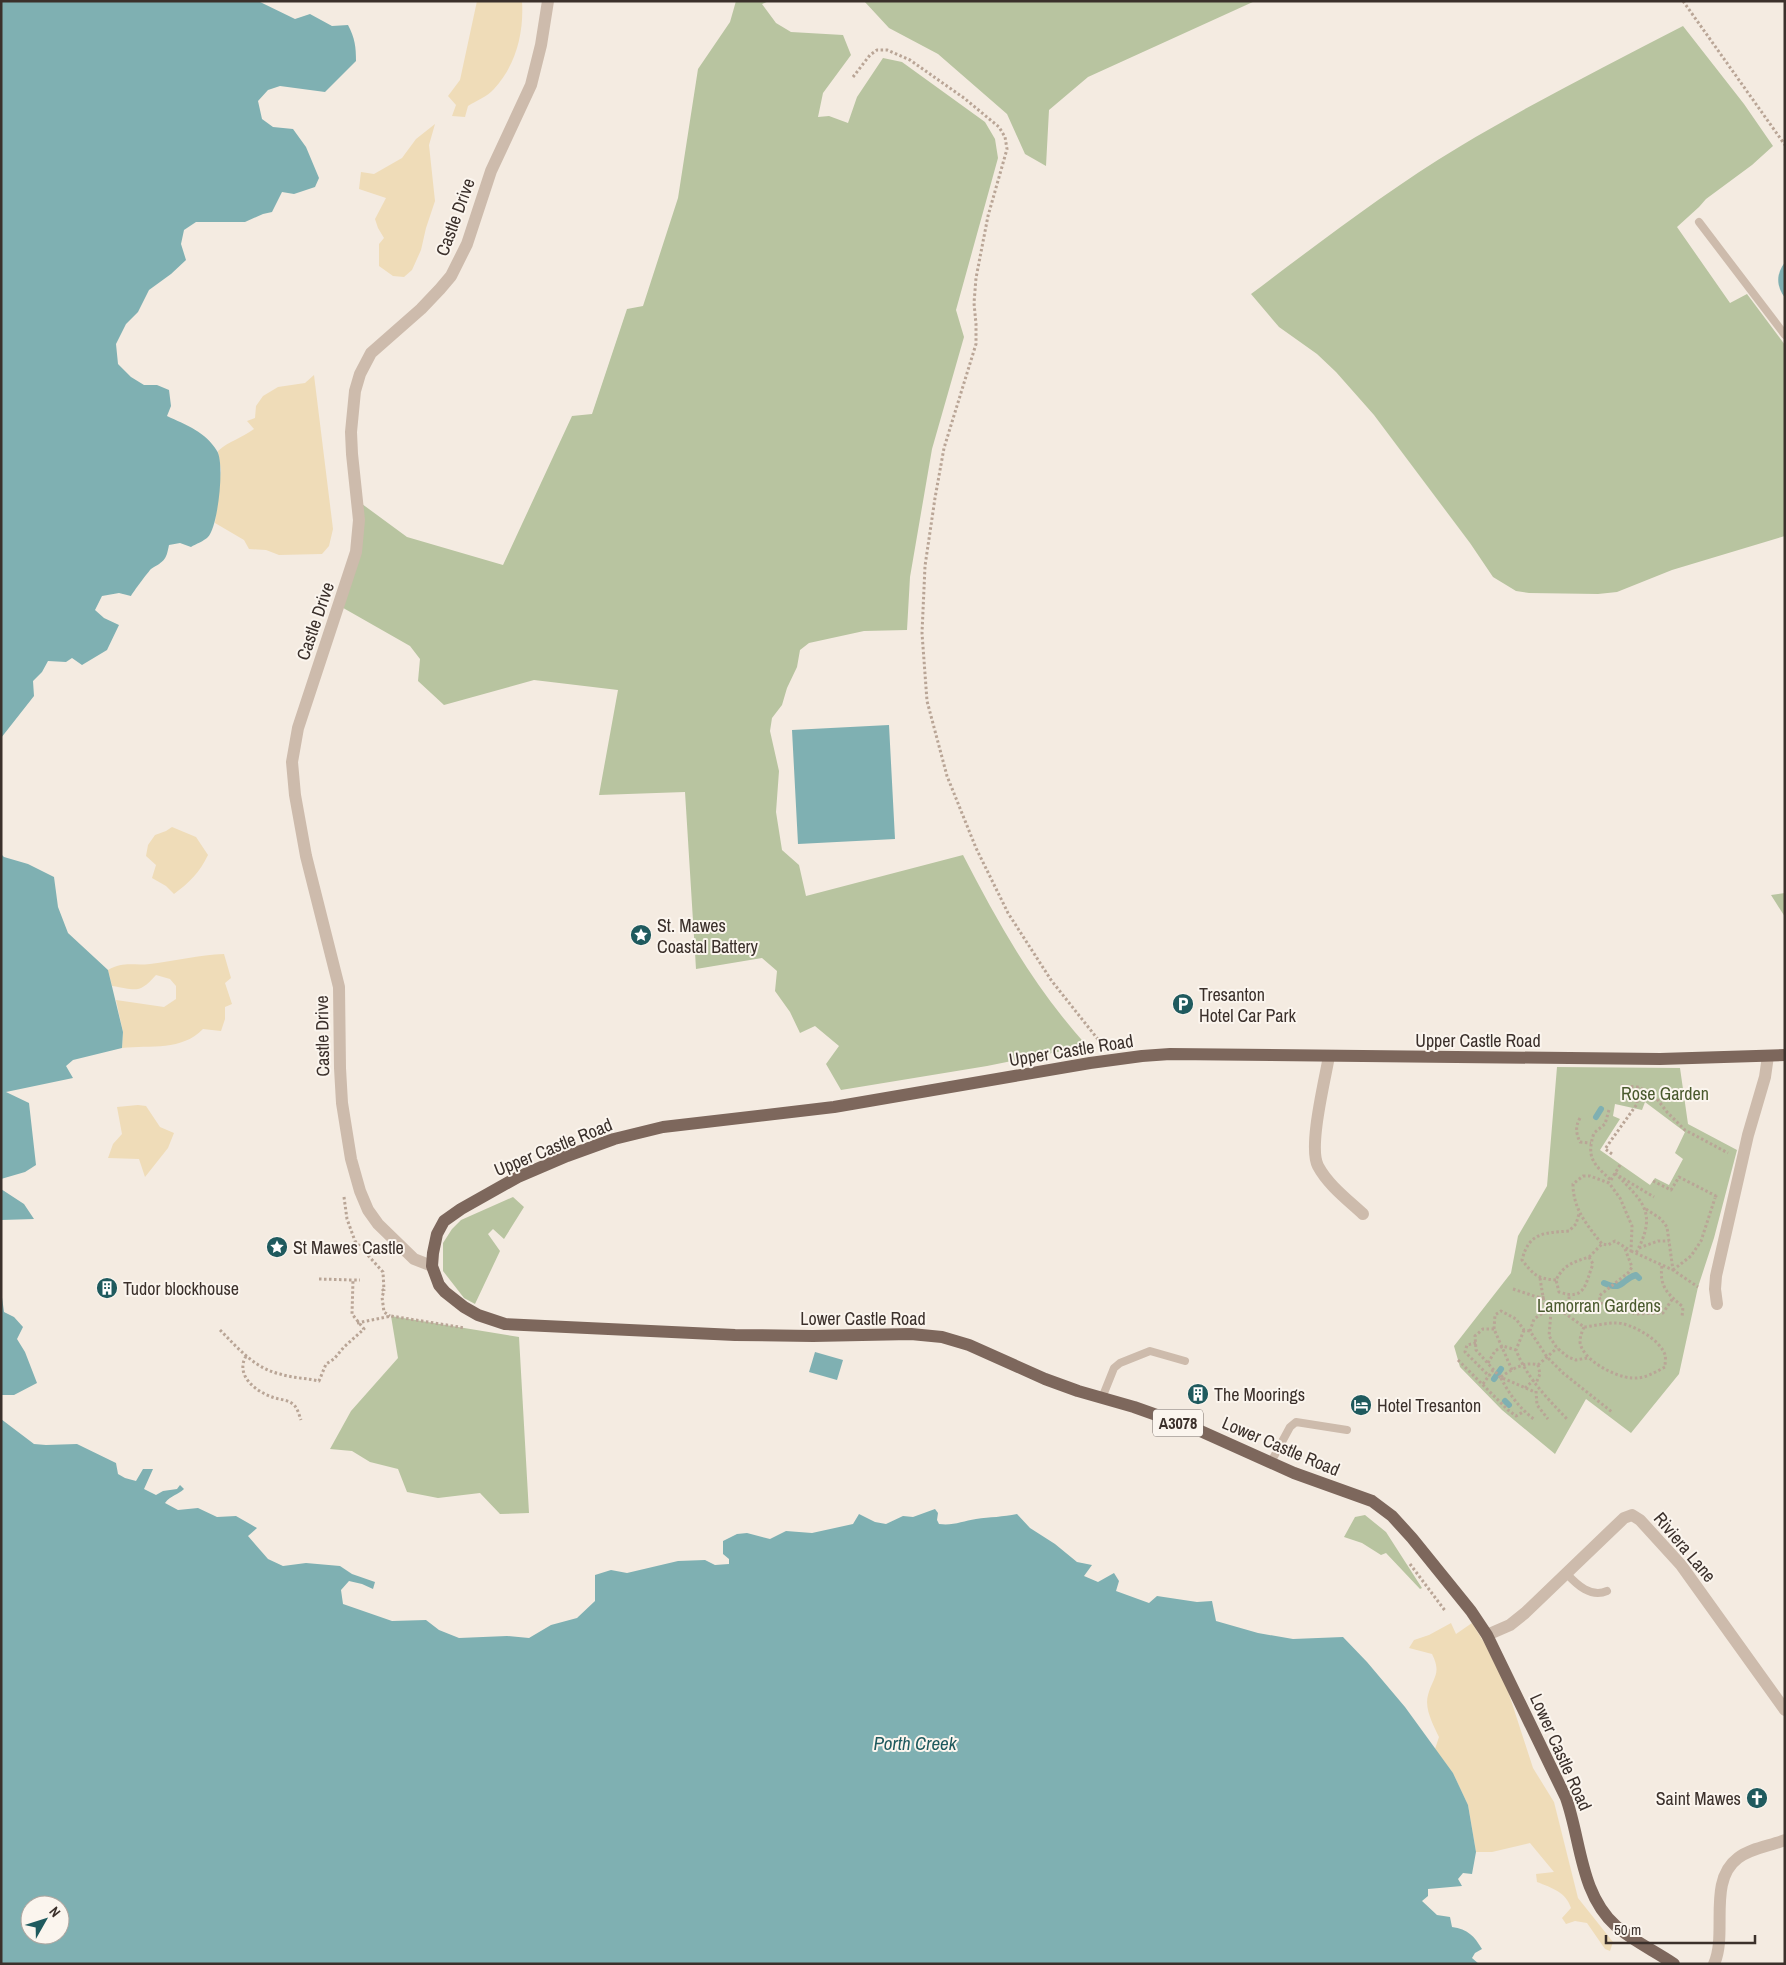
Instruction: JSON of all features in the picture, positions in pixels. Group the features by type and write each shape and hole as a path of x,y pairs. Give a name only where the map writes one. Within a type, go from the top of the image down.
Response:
{"main road":[{"name":"Upper Castle Road","path":"433,1271 435,1241 440,1227 444,1221 461,1209 538,1168 614,1140 663,1127 834,1107 1114,1059 1170,1054 1660,1059 1785,1055"},
{"name":"Lower Castle Road","path":"433,1271 445,1292 464,1307 478,1315 505,1324 745,1335 928,1335 969,1345 1045,1379 1134,1407 1203,1432 1303,1476 1372,1501 1385,1510 1412,1538 1449,1583 1486,1635 1566,1798 1584,1870 1598,1904 1609,1919 1622,1930 1674,1964"}],"street":[{"name":"Castle Drive","path":"433,1271 414,1259 378,1224 368,1210 350,1159 342,1103 339,988 306,856 295,795 292,762 298,728 356,552 359,520 352,454 352,432 355,391 360,374 371,353 421,310 451,276 467,244 491,170 531,85 541,45 548,1"},
{"path":"1329,1056 1319,1115 1315,1157 1325,1177 1363,1214"},
{"path":"1717,1304 1714,1289 1716,1276 1746,1144 1765,1077 1768,1056"},
{"name":"Riviera Lane","path":"1486,1635 1515,1621 1567,1574 1624,1518 1632,1515 1636,1517 1688,1574 1785,1710"},
{"path":"1714,1964 1718,1949 1720,1902 1729,1868 1743,1855 1785,1840"}],"lane":[{"path":"1699,222 1785,335"},
{"path":"1102,1398 1114,1368 1120,1363 1150,1351 1185,1361"},
{"path":"1272,1462 1290,1428 1296,1422 1347,1430"},
{"path":"1567,1574 1591,1593 1607,1591"}],"path":[{"path":"1683,1 1785,145"},
{"path":"853,77 870,55 877,50 887,50 910,60 964,98 999,127 1005,137 1007,149 988,216 976,278 974,303 976,344 944,448 925,566 922,633 927,701 947,776 976,848 1008,913 1051,980 1114,1059"},
{"path":"1621,1086 1638,1087 1654,1095 1667,1112 1685,1130 1729,1153 1726,1161"},
{"path":"1612,1154 1605,1149 1637,1104 1638,1087"},
{"path":"1610,1110 1605,1124 1594,1133 1590,1151 1595,1166 1610,1182 1620,1198 1632,1226 1631,1250"},
{"path":"1580,1118 1576,1125 1580,1142 1591,1143"},
{"path":"1610,1182 1620,1165"},
{"path":"1615,1174 1654,1197"},
{"path":"1615,1174 1639,1197 1646,1208 1667,1227 1673,1270"},
{"path":"1602,1244 1579,1214 1573,1192 1573,1184 1583,1176 1590,1176 1610,1182"},
{"path":"1653,1182 1671,1190 1679,1177 1716,1196"},
{"path":"1673,1270 1691,1256 1702,1241 1718,1190"},
{"path":"1636,1253 1646,1229 1646,1208"},
{"path":"1556,1280 1543,1279 1532,1273 1522,1260 1526,1247 1536,1236 1550,1232 1569,1231 1576,1224 1579,1214"},
{"path":"1638,1249 1658,1241 1669,1241"},
{"path":"1589,1256 1593,1264 1586,1287 1580,1293 1569,1295 1559,1292 1556,1280 1561,1270 1571,1263 1589,1256 1602,1244 1615,1242 1625,1249 1673,1270 1698,1287"},
{"path":"1625,1249 1632,1267 1614,1284 1606,1288 1599,1296 1600,1303 1612,1309 1625,1308 1635,1314 1663,1313 1673,1298"},
{"path":"1662,1266 1663,1286 1683,1307 1682,1317"},
{"path":"1540,1277 1544,1303 1553,1312"},
{"path":"319,1279 360,1280"},
{"path":"220,1330 246,1356 262,1367 280,1374 319,1380 326,1364 334,1359 344,1347 364,1330 352,1314 351,1280"},
{"path":"382,1289 384,1291 382,1297 384,1312 391,1316 466,1328"},
{"path":"1513,1289 1537,1297 1547,1298"},
{"path":"1563,1312 1569,1304 1569,1295"},
{"path":"1512,1370 1494,1329 1495,1315 1501,1311 1516,1319 1524,1330 1530,1331 1547,1357 1562,1373 1612,1412"},
{"path":"1553,1312 1549,1336 1557,1348 1568,1357 1576,1360 1587,1358"},
{"path":"1530,1331 1534,1319 1543,1313 1563,1312 1584,1327 1616,1322 1637,1329 1658,1343 1665,1355 1665,1367 1648,1376 1632,1378 1614,1374 1587,1358 1580,1344 1580,1335 1584,1327"},
{"path":"357,1323 391,1316"},
{"path":"1494,1329 1483,1329 1475,1336 1476,1350 1500,1377 1523,1412 1535,1420"},
{"path":"1524,1330 1516,1350 1522,1366 1535,1381 1537,1405 1548,1419"},
{"path":"1476,1343 1467,1345 1465,1352 1488,1376"},
{"path":"1488,1363 1495,1351 1503,1346 1516,1350"},
{"path":"1538,1365 1557,1348"},
{"path":"246,1356 242,1363 244,1375 250,1385 269,1396 288,1401 298,1411 301,1420"},
{"path":"1458,1360 1508,1410 1516,1416 1523,1412"},
{"path":"1500,1377 1530,1362 1538,1365"},
{"path":"1525,1388 1535,1381 1540,1374 1538,1365"},
{"path":"1483,1384 1493,1370"},
{"path":"1500,1377 1537,1391 1567,1419"}],"green space":[{"path":"736,1 769,1 762,4 776,23 791,32 843,35 851,55 823,93 818,117 829,116 848,123 857,97 883,58 902,62 985,122 995,139 998,158 956,310 964,337 932,449 910,577 907,630 864,631 809,643 800,650 797,667 787,688 782,705 772,718 770,731 779,771 776,812 782,850 799,865 806,896 963,855 1019,955 1050,1001 1087,1046 987,1066 841,1090 826,1064 839,1046 815,1026 800,1033 790,1012 775,991 777,971 762,958 696,969 685,792 599,795 618,690 534,680 444,705 418,681 420,659 410,646 338,605 351,569 358,501 407,537 503,565 572,416 592,414 627,309 643,306 678,198 698,69 730,22"},
{"path":"864,1 1255,1 1088,77 1049,110 1046,166 1025,154 1007,114 938,54 889,28"},
{"path":"1683,26 1744,104 1773,146 1752,165 1706,199 1677,227 1730,303 1747,294 1785,345 1785,536 1672,570 1617,592 1598,594 1529,593 1516,591 1493,577 1470,543 1374,415 1336,372 1317,354 1279,327 1251,294 1379,199 1459,147 1542,100"},
{"path":"1785,893 1785,917 1771,895"},
{"name":"Lamorran Gardens","path":"1557,1067 1680,1068 1688,1124 1737,1150 1714,1238 1698,1287 1679,1374 1631,1433 1586,1399 1555,1454 1502,1410 1460,1367 1454,1346 1511,1273 1518,1236 1547,1186","holes":["1645,1102 1685,1132 1675,1153 1683,1159 1669,1185 1655,1178 1650,1185 1600,1150 1620,1119 1613,1116 1615,1104 1642,1110"]},
{"path":"513,1197 524,1207 504,1239 493,1229 488,1234 500,1251 475,1304 464,1298 443,1271 443,1243 452,1229 461,1220"},
{"path":"391,1316 519,1337 529,1513 500,1514 480,1493 438,1498 407,1492 398,1469 370,1462 352,1451 330,1449 351,1411 398,1358"},
{"path":"1365,1515 1386,1532 1422,1588 1420,1589 1386,1553 1381,1555 1362,1543 1344,1537 1355,1517"}],"sand":[{"path":"477,1 522,1 520,37 513,59 502,80 491,92 468,106 465,117 452,116 456,105 448,96 460,80"},
{"path":"435,124 429,145 435,201 421,250 412,270 404,277 393,276 379,266 379,244 384,238 375,219 386,198 359,189 361,172 374,174 402,158 416,139"},
{"path":"314,375 333,529 329,546 322,554 279,555 266,550 249,549 244,540 215,523 221,470 218,451 254,429 247,421 255,418 256,406 263,396 278,387 305,383"},
{"path":"172,827 196,837 208,855 194,877 174,894 166,886 152,878 156,865 146,856 148,845 155,835"},
{"path":"224,954 231,978 225,983 232,1004 225,1007 225,1019 221,1031 203,1029 186,1041 165,1046 122,1048 123,1032 116,1000 164,1007 176,999 176,986 170,979 156,975 141,988 137,989 112,986 108,970 124,965 150,964"},
{"path":"146,1106 160,1127 174,1133 168,1148 145,1177 139,1159 108,1158 113,1144 122,1134 117,1107"},
{"path":"1451,1623 1456,1634 1472,1623 1485,1644 1508,1691 1533,1768 1554,1802 1578,1898 1613,1942 1610,1951 1605,1949 1587,1923 1575,1921 1566,1924 1562,1918 1571,1908 1569,1903 1558,1891 1537,1882 1536,1874 1554,1872 1530,1843 1492,1852 1476,1852 1468,1805 1453,1773 1435,1749 1439,1737 1430,1717 1427,1700 1436,1675 1435,1661 1432,1654 1409,1648 1414,1640 1429,1635"}],"water":[{"path":"1,1 258,1 295,19 310,14 332,26 348,25 355,43 356,61 325,92 280,86 268,90 258,101 262,119 273,127 293,129 306,147 319,178 315,187 294,194 282,192 272,212 245,222 196,222 184,230 181,244 186,260 149,290 138,312 126,324 116,344 118,364 131,377 144,385 157,385 169,390 171,406 167,416 201,434 217,451 220,481 212,531 208,537 191,547 180,543 169,545 164,560 151,569 131,596 119,593 102,596 95,610 104,618 119,625 107,650 82,665 72,658 66,662 48,661 42,672 33,681 34,696 1,738"},
{"path":"1785,262 1785,298 1778,280"},
{"path":"889,725 895,839 798,844 792,730"},
{"path":"1,854 4,857 28,864 54,877 58,907 68,933 108,970 123,1032 122,1048 73,1060 66,1066 73,1078 6,1092 29,1103 36,1165 25,1172 1,1179"},
{"path":"1,1189 24,1204 34,1219 1,1220"},
{"path":"1,1290 4,1312 14,1317 23,1327 17,1339 25,1352 37,1383 14,1395 1,1395"},
{"path":"815,1352 843,1360 837,1380 809,1372"},
{"name":"Porth Creek","path":"1,1419 34,1444 77,1444 116,1463 118,1474 125,1478 136,1481 143,1469 153,1469 144,1489 156,1495 163,1491 177,1489 180,1485 184,1489 165,1503 178,1510 198,1508 217,1517 236,1516 257,1528 248,1536 268,1559 283,1566 306,1563 340,1566 352,1574 375,1582 373,1589 349,1581 341,1590 343,1604 392,1621 426,1620 439,1630 459,1638 507,1636 529,1638 551,1625 577,1618 595,1601 595,1575 611,1570 627,1573 678,1561 705,1560 715,1565 729,1564 729,1559 723,1554 723,1541 737,1534 747,1533 770,1539 786,1531 812,1533 853,1524 859,1514 875,1522 886,1524 903,1516 913,1517 935,1509 938,1513 937,1520 939,1524 953,1524 1017,1514 1030,1528 1055,1544 1077,1562 1092,1565 1084,1576 1098,1582 1114,1573 1119,1581 1116,1591 1149,1603 1157,1596 1197,1602 1212,1601 1216,1621 1258,1633 1293,1639 1343,1637 1405,1707 1453,1773 1468,1805 1476,1852 1472,1874 1463,1873 1458,1879 1462,1886 1428,1889 1428,1896 1422,1901 1437,1915 1450,1917 1452,1927 1462,1929 1476,1940 1482,1949 1475,1953 1472,1958 1479,1964 1,1964"}],"waterway":[{"path":"1596,1117 1601,1109"},
{"path":"1604,1283 1615,1286 1636,1275 1639,1278"},
{"path":"1494,1379 1501,1369"},
{"path":"1505,1401 1509,1405"}],"place":[{"name":"St. Mawes Coastal Battery","path":"641,935"},
{"name":"Tresanton Hotel Car Park","path":"1183,1004"},
{"name":"St Mawes Castle","path":"277,1247"},
{"name":"Tudor blockhouse","path":"107,1288"},
{"name":"The Moorings","path":"1198,1394"},
{"name":"Hotel Tresanton","path":"1361,1405"},
{"name":"Saint Mawes","path":"1757,1798"}],"park label":[{"name":"Rose Garden","path":"1665,1093"}]}
